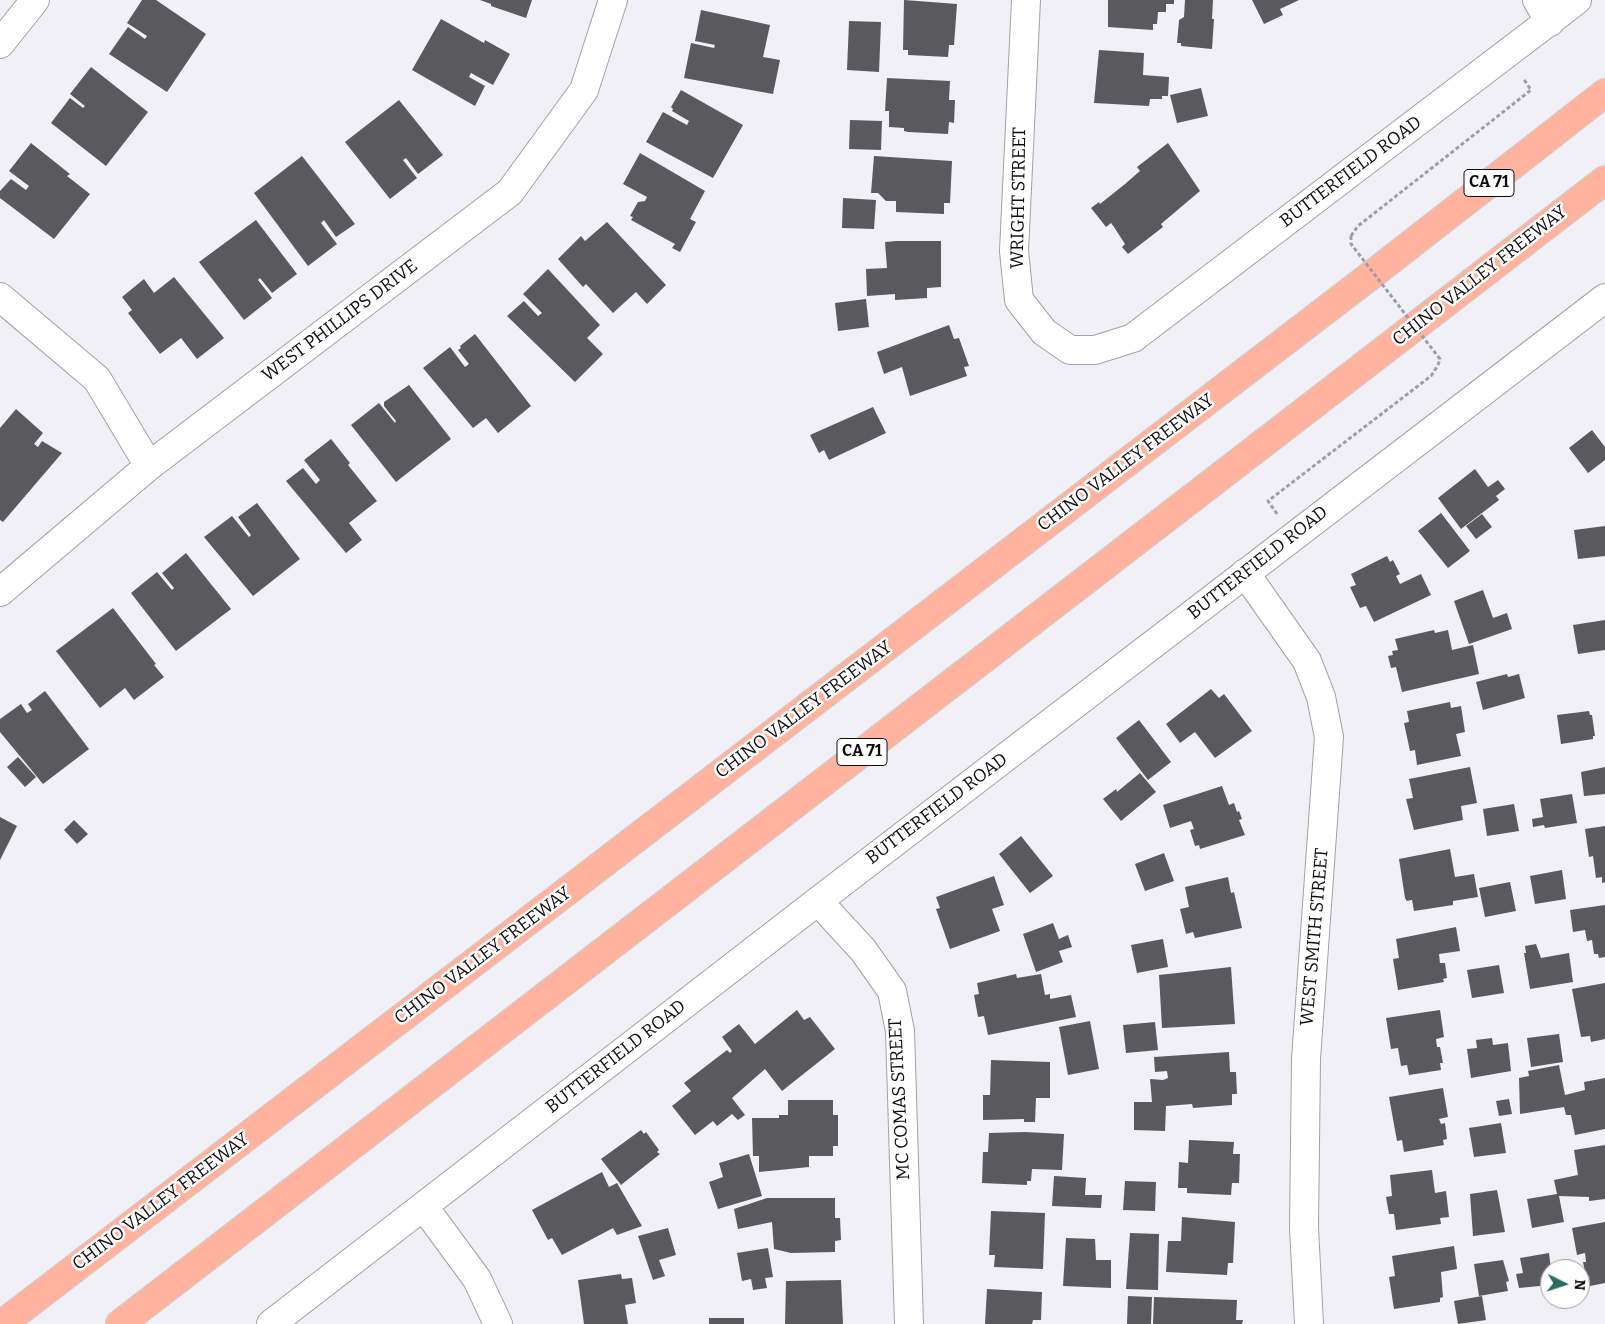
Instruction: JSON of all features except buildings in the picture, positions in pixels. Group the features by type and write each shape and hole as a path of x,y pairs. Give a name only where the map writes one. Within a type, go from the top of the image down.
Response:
{"highway":[{"name":"CHINO VALLEY FREEWAY","path":"2,1324 1374,274 1605,94"},
{"name":"CHINO VALLEY FREEWAY","path":"120,1324 1605,180"}],"street":[{"path":"0,44 35,0"},
{"name":"WEST PHILLIPS DRIVE","path":"0,592 149,466 510,192 584,90 613,0"},
{"name":"WRIGHT STREET","path":"1026,0 1014,251 1019,300 1044,332 1070,350 1095,350"},
{"name":"BUTTERFIELD ROAD","path":"1095,350 1133,338 1543,11 1577,0"},
{"path":"0,297 97,379 149,466"},
{"name":"BUTTERFIELD ROAD","path":"271,1324 818,900 1605,298"},
{"name":"WEST SMITH STREET","path":"1245,573 1307,661 1321,697 1329,737 1328,786 1306,1060 1304,1228 1309,1324"},
{"name":"MC COMAS STREET","path":"818,900 864,950 892,991 900,1031 909,1324"},
{"path":"424,1207 477,1279 498,1324"}],"path":[{"path":"1280,518 1268,501 1431,376 1440,360 1351,244 1351,236 1358,226 1531,90 1522,77"}]}
